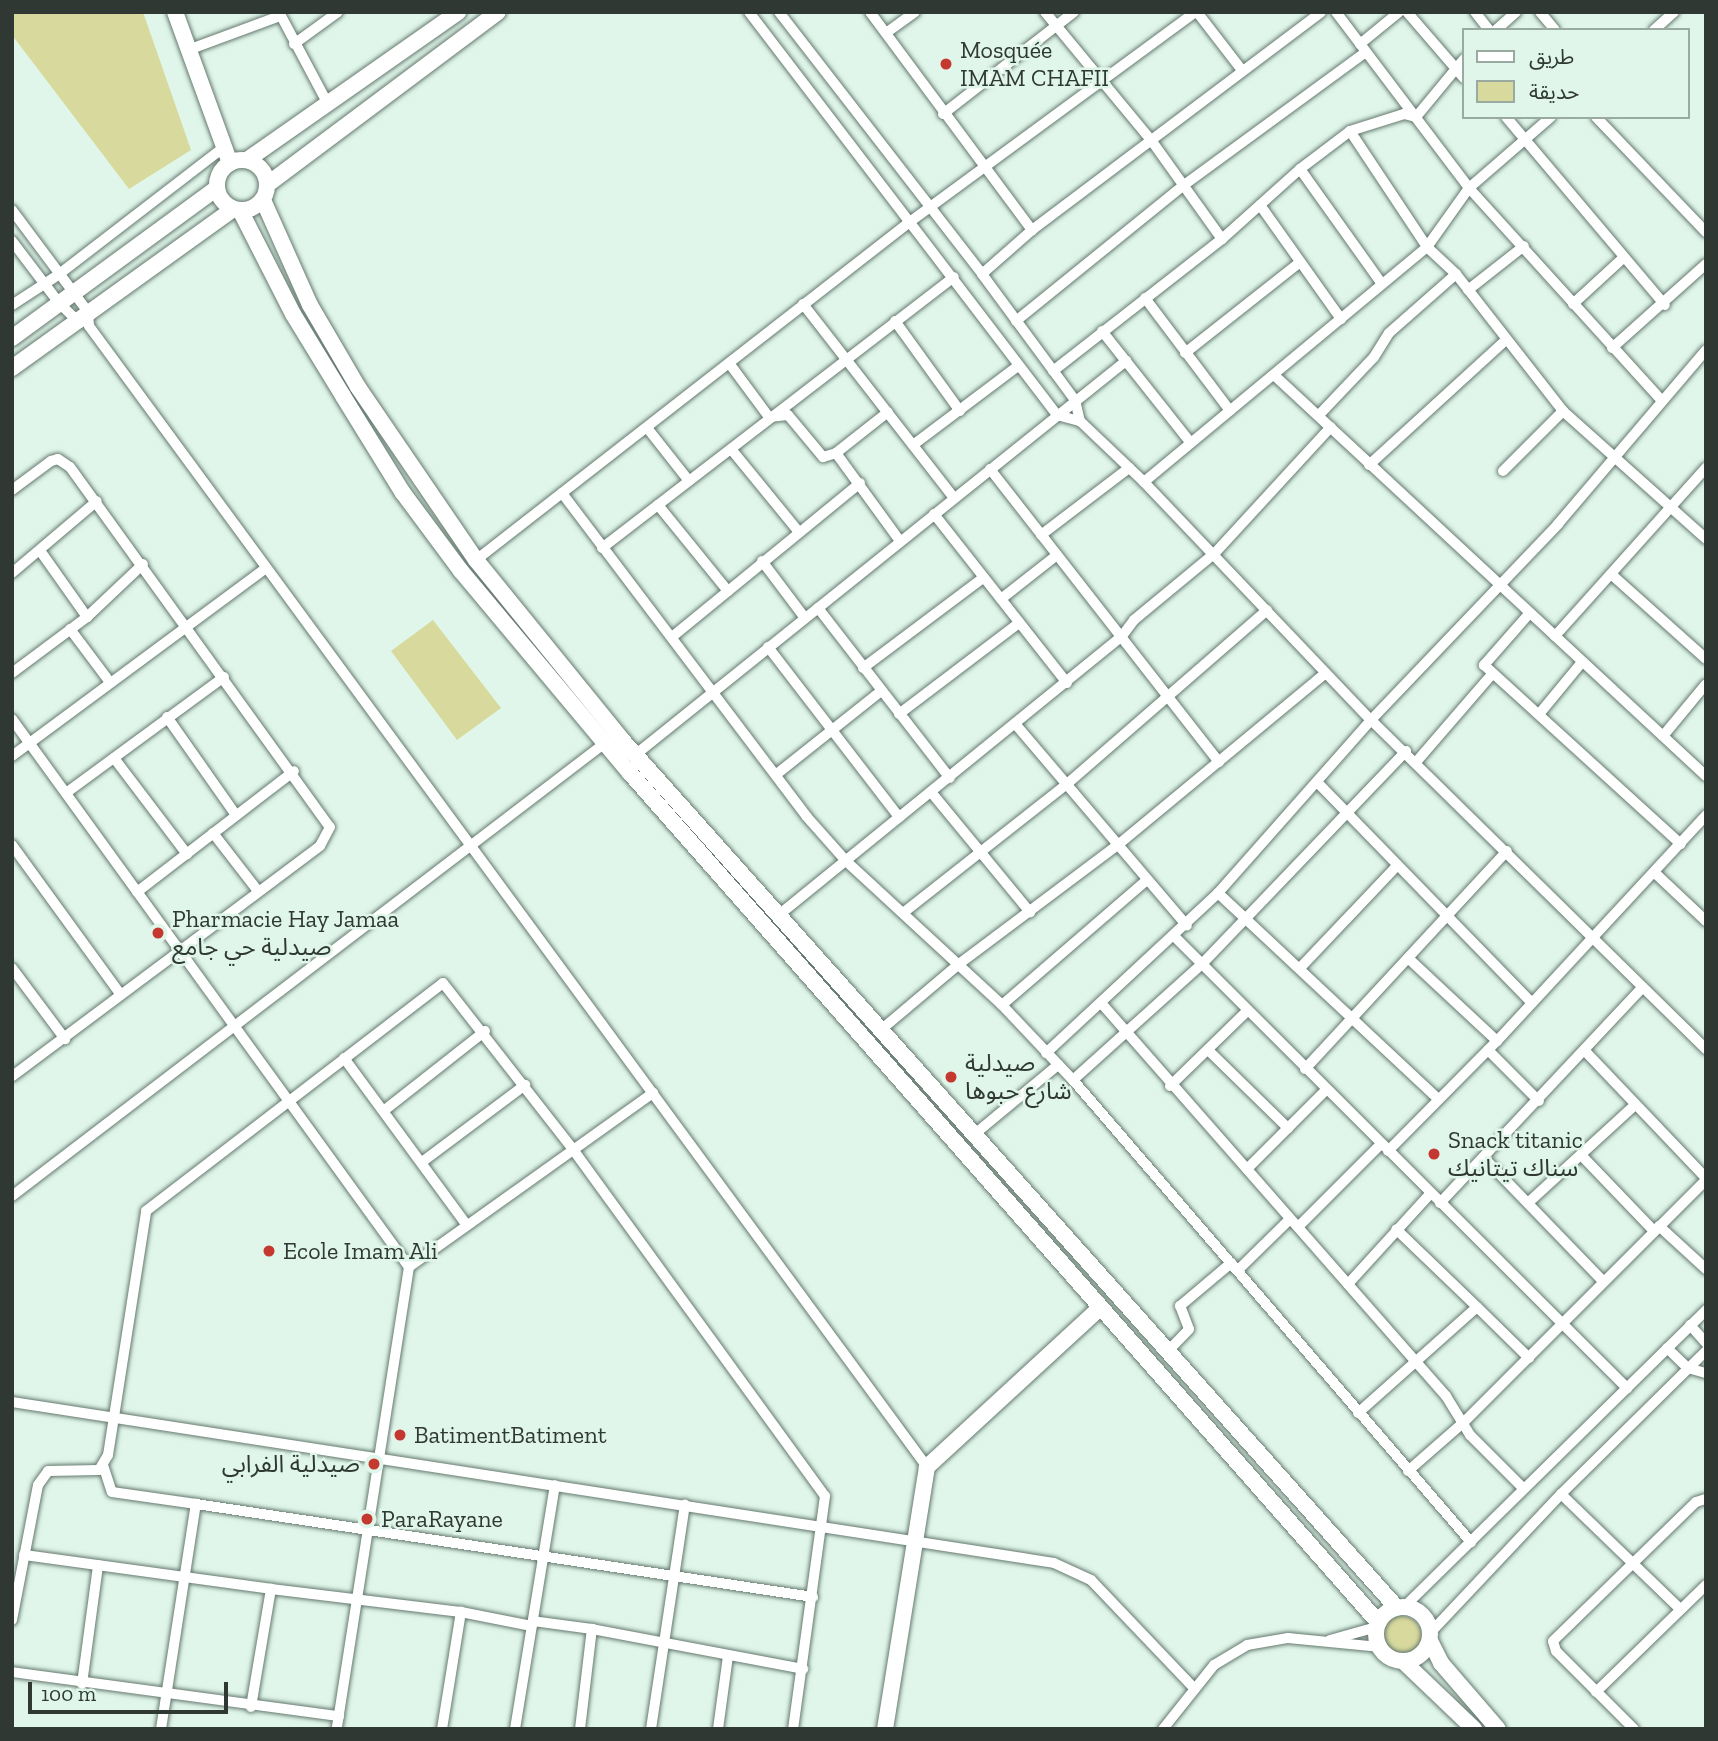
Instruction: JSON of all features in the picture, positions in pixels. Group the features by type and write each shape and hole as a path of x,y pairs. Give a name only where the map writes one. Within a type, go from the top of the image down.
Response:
{"main road":[{"path":"12,338 217,188 227,156 175,12"},
{"path":"247,160 329,106 458,12"},
{"path":"498,12 268,184 263,200 310,305 358,387 476,560 635,755 976,1133 1168,1351 1401,1607 1425,1617 1441,1663 1499,1729"},
{"path":"227,156 247,160 261,168 268,184"},
{"path":"217,188 237,210 293,314 402,493 605,743 1378,1625 1379,1647 1390,1658 1404,1662 1474,1729"},
{"path":"12,368 237,210 263,200"},
{"path":"885,1729 927,1467 1099,1309"},
{"path":"1378,1625 1401,1607"},
{"path":"1404,1662 1425,1652 1431,1637"}],"street":[{"path":"294,44 338,12"},
{"path":"749,12 911,221 1056,415 1080,421 1144,482 1215,553 1371,719 1417,761 1706,1049"},
{"path":"779,12 932,208 1075,400 1080,421"},
{"path":"870,12 943,114 1032,230"},
{"path":"886,33 915,12"},
{"path":"1045,12 1100,83 1151,140 1222,239"},
{"path":"943,114 1074,12"},
{"path":"476,560 648,429 911,221 985,170 1196,12 1241,69"},
{"path":"982,274 1032,230 1241,69 1321,12"},
{"path":"1336,12 1468,188 1524,246 1660,399"},
{"path":"1016,321 1184,185 1363,48 1399,12"},
{"path":"1408,12 1462,76"},
{"path":"1475,12 1487,28"},
{"path":"1498,28 1516,12"},
{"path":"1540,12 1553,28"},
{"path":"1656,28 1674,12"},
{"path":"188,50 280,14 329,106"},
{"path":"1416,117 1462,61"},
{"path":"1053,372 1222,239 1300,169 1350,131 1404,114 1416,117"},
{"path":"1508,119 1527,137 1623,258 1665,305"},
{"path":"1144,482 1427,247 1468,188 1549,119"},
{"path":"1598,119 1706,232"},
{"path":"1350,131 1427,247 1456,274 1505,341 1563,411 1612,458 1671,506 1706,539"},
{"path":"12,305 227,156"},
{"path":"1300,169 1382,284"},
{"path":"1260,205 1341,319"},
{"path":"12,210 73,294 84,320 927,1467"},
{"path":"12,241 59,303 84,320"},
{"path":"1468,290 1524,246"},
{"path":"1573,304 1623,258"},
{"path":"1185,353 1299,263"},
{"path":"1612,348 1665,305 1706,264"},
{"path":"1319,415 1374,358 1389,333 1456,274"},
{"path":"602,548 954,278"},
{"path":"1145,298 1230,411"},
{"path":"803,304 954,498"},
{"path":"895,321 960,411"},
{"path":"1102,331 1190,442"},
{"path":"1369,465 1505,341"},
{"path":"1046,1053 1187,926 1218,893 1371,719 1558,524 1660,399 1706,350"},
{"path":"635,755 1125,361"},
{"path":"729,363 771,419"},
{"path":"913,445 1018,366"},
{"path":"1275,374 1528,615 1555,636 1706,776"},
{"path":"1503,471 1563,411"},
{"path":"771,419 788,415 823,457 836,453 888,412"},
{"path":"780,914 1017,726 1122,636 1134,620 1215,553 1331,427"},
{"path":"648,429 689,481"},
{"path":"731,449 799,532"},
{"path":"836,453 900,541"},
{"path":"12,490 58,459 70,467 326,817 327,838 183,952 12,1076"},
{"path":"1041,535 1129,468"},
{"path":"1555,636 1706,468"},
{"path":"990,469 1171,696 1219,762"},
{"path":"672,637 860,483"},
{"path":"562,493 778,773 807,817 846,862 1003,1005 1073,1080 1471,1542"},
{"path":"12,573 41,552 97,501"},
{"path":"659,505 728,591"},
{"path":"934,514 1067,683"},
{"path":"41,552 87,617"},
{"path":"1001,598 1057,555"},
{"path":"762,561 805,618"},
{"path":"12,673 87,617 143,564"},
{"path":"12,756 109,681 266,568"},
{"path":"1611,574 1706,659"},
{"path":"863,668 982,578"},
{"path":"818,608 950,778"},
{"path":"902,914 1067,784 1267,610"},
{"path":"1528,615 1484,665 1540,713 1681,844"},
{"path":"899,714 1019,623"},
{"path":"70,629 109,681"},
{"path":"768,648 899,817"},
{"path":"1540,713 1582,662"},
{"path":"882,1029 959,964 1119,844 1326,673"},
{"path":"1417,761 1493,673"},
{"path":"66,793 224,677"},
{"path":"1663,736 1706,684"},
{"path":"778,773 881,691"},
{"path":"167,717 236,814"},
{"path":"12,719 409,1267 381,1461 337,1729"},
{"path":"1017,726 1187,926"},
{"path":"12,1196 473,847 605,743"},
{"path":"1073,1080 1202,964 1406,751"},
{"path":"114,758 187,854"},
{"path":"137,892 294,771"},
{"path":"1317,782 1396,867 1532,1003"},
{"path":"931,792 1030,912"},
{"path":"1168,1351 1189,1329 1180,1306 1294,1223 1438,1099 1497,1041 1706,815"},
{"path":"213,833 258,891"},
{"path":"12,845 121,995"},
{"path":"1305,1069 1507,851"},
{"path":"1300,968 1396,867"},
{"path":"1655,873 1706,921"},
{"path":"1003,1005 1147,880"},
{"path":"1218,893 1438,1099"},
{"path":"1175,937 1561,1326 1627,1388"},
{"path":"1408,958 1497,1041"},
{"path":"12,968 65,1039"},
{"path":"793,1729 803,1669 827,1502 821,1487 485,1031 443,984 146,1211 114,1418 103,1465 112,1493 370,1527 675,1578 813,1597"},
{"path":"1440,1203 1485,1159 1643,987"},
{"path":"1102,1004 1170,1086 1348,1284 1464,1422 1470,1435 1524,1489"},
{"path":"1170,1086 1247,1011"},
{"path":"386,1110 485,1031"},
{"path":"1208,1050 1288,1128"},
{"path":"1488,1050 1539,1101"},
{"path":"1408,1471 1464,1422 1706,1179 1586,1051"},
{"path":"344,1058 386,1110 466,1224"},
{"path":"976,1133 1058,1065"},
{"path":"422,1161 525,1085"},
{"path":"1247,1169 1326,1090"},
{"path":"409,1267 572,1148 653,1093"},
{"path":"1529,1202 1636,1105"},
{"path":"1582,1156 1657,1228 1706,1269"},
{"path":"1485,1159 1603,1281"},
{"path":"1348,1284 1430,1194"},
{"path":"1396,1229 1528,1358"},
{"path":"1358,1413 1477,1307"},
{"path":"1401,1607 1471,1542 1706,1310"},
{"path":"1690,1325 1706,1343"},
{"path":"1667,1348 1688,1368 1706,1373"},
{"path":"1431,1637 1561,1494 1706,1351"},
{"path":"12,1402 381,1461 685,1505 1073,1569 1099,1587 1194,1688"},
{"path":"12,1620 42,1477 57,1469 91,1473 103,1465"},
{"path":"515,1729 541,1554 555,1485"},
{"path":"1561,1494 1680,1609"},
{"path":"1634,1729 1556,1651 1553,1641 1702,1497 1706,1499"},
{"path":"161,1729 196,1504"},
{"path":"651,1729 661,1643 675,1578 685,1505"},
{"path":"24,1555 271,1590 592,1629 803,1669"},
{"path":"82,1684 98,1565"},
{"path":"1596,1692 1706,1585"},
{"path":"251,1707 271,1590"},
{"path":"442,1729 461,1612"},
{"path":"1317,1642 1378,1625"},
{"path":"580,1729 592,1629"},
{"path":"1163,1729 1214,1665 1247,1645 1274,1638 1379,1647"},
{"path":"718,1729 728,1656"},
{"path":"12,1672 251,1707 339,1716"}],"green space":[{"path":"12,12 143,12 191,150 129,189 12,35"},
{"path":"433,620 501,708 457,740 391,651"},
{"path":"1401,1616 1416,1622 1422,1637 1416,1652 1401,1658 1386,1652 1380,1637 1386,1622"}],"place":[{"name":"Mosquée IMAM CHAFII","path":"946,64"},
{"name":"Pharmacie Hay Jamaa صيدلية حي جامع","path":"158,933"},
{"name":"صيدلية شارع حبوها","path":"951,1077"},
{"name":"Snack titanic سناك تيتانيك","path":"1434,1154"},
{"name":"Ecole Imam Ali","path":"269,1251"},
{"name":"BatimentBatiment","path":"400,1435"},
{"name":"صيدلية الفرابي","path":"374,1464"},
{"name":"ParaRayane","path":"367,1519"}]}
